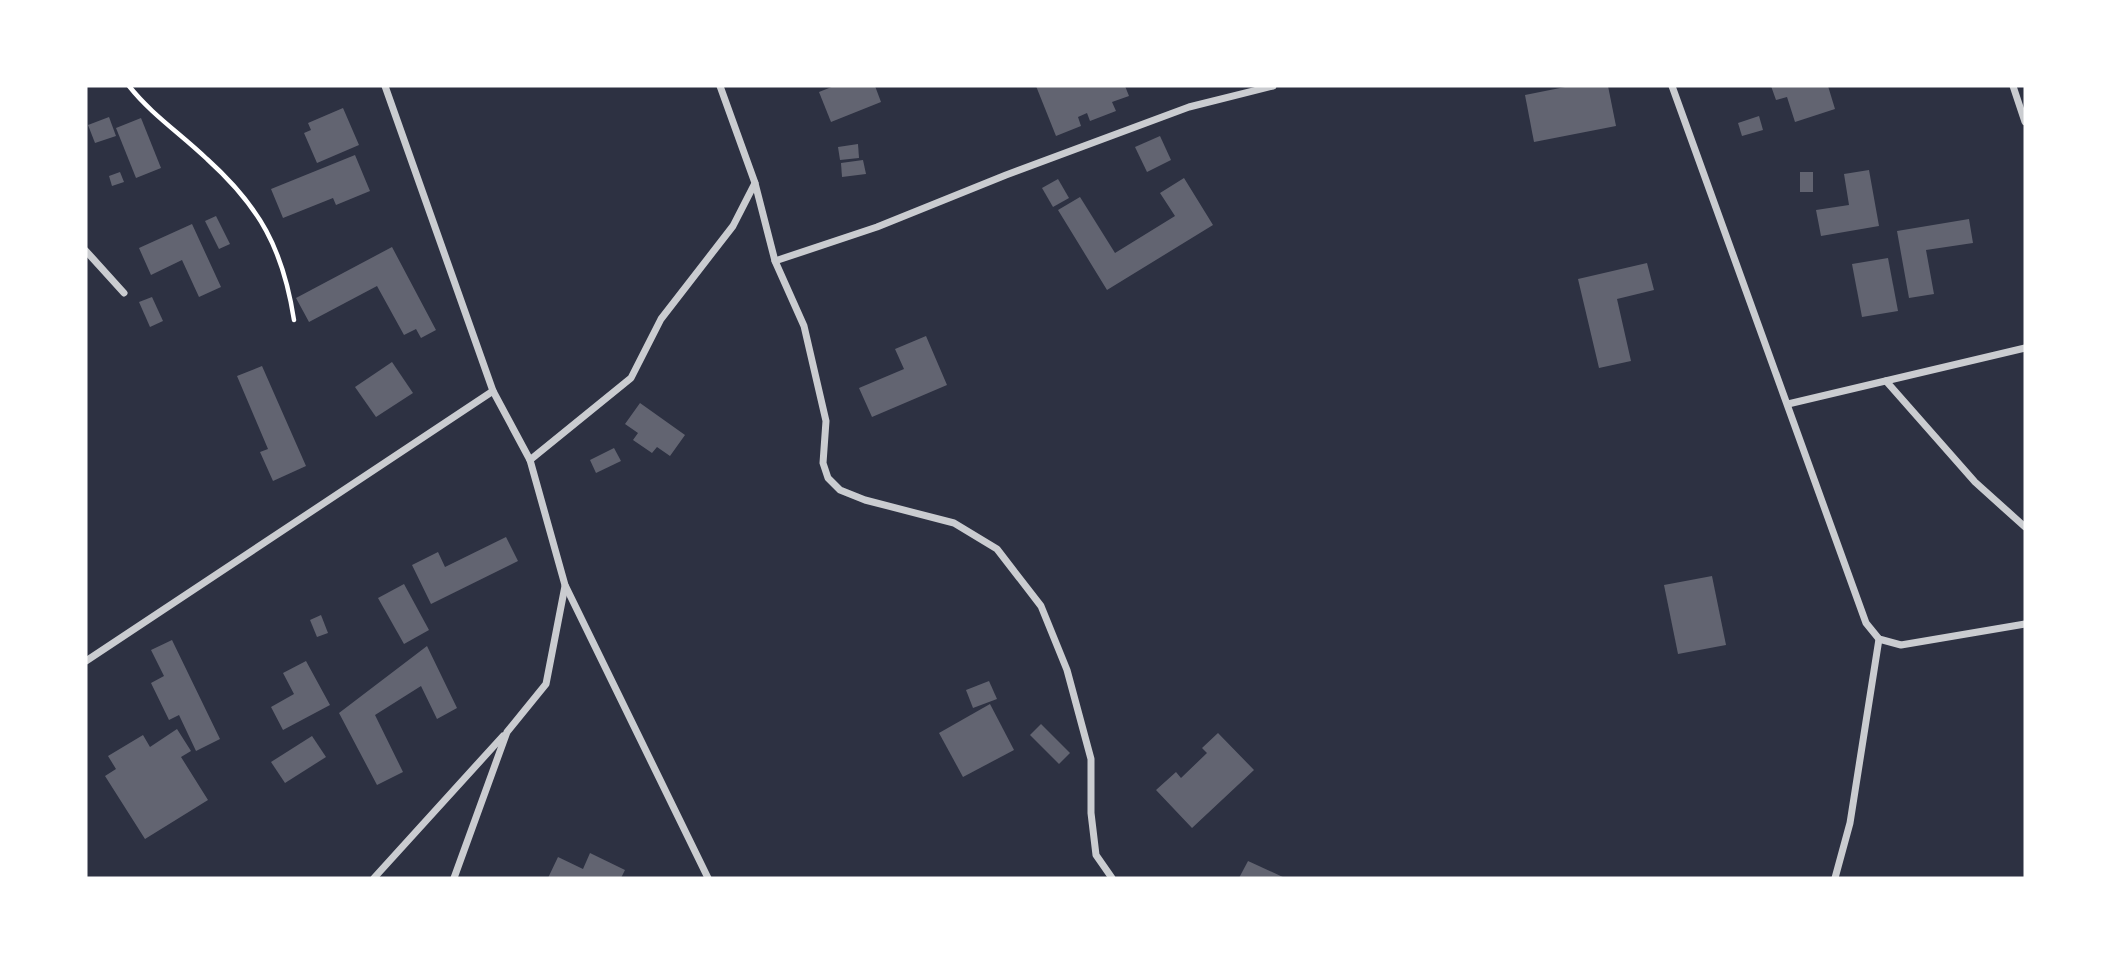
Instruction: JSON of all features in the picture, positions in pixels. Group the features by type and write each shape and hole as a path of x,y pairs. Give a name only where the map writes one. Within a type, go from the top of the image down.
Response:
{"street":[{"path":"384,86 493,391 530,460 565,585 708,878"},
{"path":"720,86 755,183 775,261 804,326 826,421 823,463 828,478 840,490 866,500 954,523 997,549 1041,606 1067,670 1091,759 1091,813 1096,855 1112,878"},
{"path":"775,261 877,227 1006,175 1189,107 1273,86"},
{"path":"1672,86 1866,624 1879,639 1901,645 2025,624"},
{"path":"2013,86 2025,122"},
{"path":"530,460 632,378 661,320 733,226 755,183"},
{"path":"86,251 124,293"},
{"path":"1788,404 2025,348"},
{"path":"1886,381 1975,482 2025,527"},
{"path":"86,661 493,391"},
{"path":"374,878 507,732 546,684 565,585"},
{"path":"1835,878 1850,823 1879,639"},
{"path":"454,878 507,732"}],"path":[{"path":"129,86 143,104 209,160 255,208 288,278 294,320"}],"building":[{"path":"834,86 875,86 881,102 831,122 819,92"},
{"path":"1036,86 1125,86 1129,96 1112,102 1116,111 1090,121 1087,113 1078,117 1081,126 1056,136"},
{"path":"1570,86 1608,86 1616,126 1534,142 1525,95"},
{"path":"1771,86 1828,86 1835,109 1795,122 1787,97 1776,100"},
{"path":"343,108 359,145 317,163 304,133 311,130 308,123"},
{"path":"1759,116 1763,130 1742,136 1738,123"},
{"path":"109,117 116,136 95,143 88,125"},
{"path":"141,118 161,168 136,178 116,128"},
{"path":"1160,136 1171,160 1147,172 1135,147"},
{"path":"858,144 859,158 840,160 838,147"},
{"path":"355,155 370,191 336,205 333,198 283,218 271,189"},
{"path":"863,160 866,174 842,177 841,163"},
{"path":"1869,170 1879,226 1821,236 1816,210 1849,205 1844,174"},
{"path":"120,172 124,182 112,186 109,176"},
{"path":"1800,172 1813,172 1813,192 1800,192"},
{"path":"1184,178 1213,225 1107,290 1058,210 1080,197 1115,253 1175,216 1160,193"},
{"path":"1058,179 1069,198 1053,207 1042,188"},
{"path":"216,216 230,244 219,249 205,221"},
{"path":"1969,219 1973,243 1926,250 1934,294 1909,298 1897,231"},
{"path":"192,224 221,287 199,297 182,260 151,275 139,248"},
{"path":"392,247 436,330 421,338 416,329 404,335 377,286 309,322 296,298"},
{"path":"1888,258 1898,311 1862,317 1852,264"},
{"path":"1647,263 1654,290 1617,299 1631,361 1599,368 1578,279"},
{"path":"152,297 163,321 150,327 139,302"},
{"path":"926,336 947,385 872,417 859,388 904,369 895,349"},
{"path":"392,362 413,393 376,417 355,387"},
{"path":"262,366 306,466 273,481 260,452 268,449 237,376"},
{"path":"640,403 685,435 670,456 657,447 652,453 633,440 638,433 625,424"},
{"path":"614,448 621,461 596,473 590,460"},
{"path":"506,537 518,561 431,604 412,565 438,552 445,567"},
{"path":"1712,576 1726,645 1678,654 1664,585"},
{"path":"404,584 429,630 404,644 378,598"},
{"path":"321,615 328,633 317,637 310,620"},
{"path":"172,640 220,739 196,751 179,715 169,720 151,683 164,676 151,650"},
{"path":"427,646 457,708 437,719 421,686 375,715 403,772 377,785 339,713"},
{"path":"306,661 330,705 283,730 271,707 294,694 283,673"},
{"path":"989,681 997,699 973,708 966,690"},
{"path":"990,704 1014,750 963,777 939,733"},
{"path":"1041,724 1070,753 1059,764 1030,735"},
{"path":"177,729 191,751 181,757 208,800 145,839 105,776 116,769 108,756 143,735 150,747"},
{"path":"1218,733 1254,770 1192,828 1156,790 1176,772 1181,778 1207,753 1202,748"},
{"path":"312,736 326,757 285,783 271,762"},
{"path":"590,853 625,870 621,878 548,878 558,857 583,869"},
{"path":"1248,861 1285,878 1239,878"}]}
